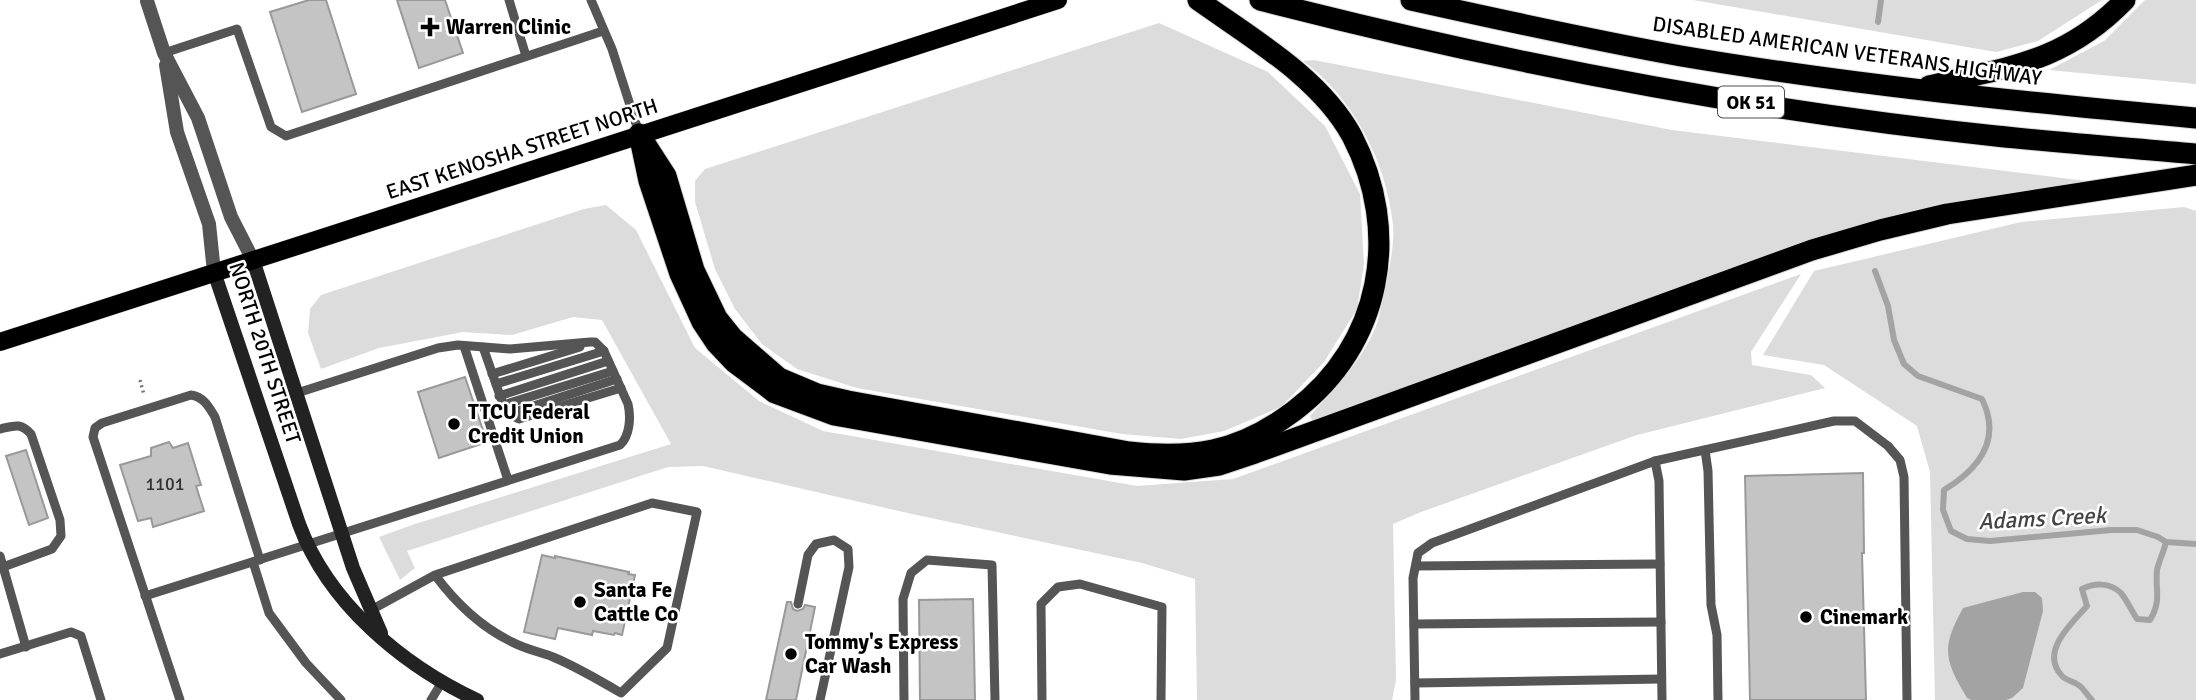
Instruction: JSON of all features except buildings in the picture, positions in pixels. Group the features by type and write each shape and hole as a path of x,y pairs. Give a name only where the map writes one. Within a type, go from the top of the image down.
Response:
{"highway":[{"path":"639,134 666,176 694,270 717,318 733,338 779,378 817,394 848,401 1129,453 1189,454 1215,450 1251,437 1285,418 1303,404 1336,370 1362,327 1371,301 1377,275 1380,228 1363,161 1336,111 1316,88 1292,68 1198,0"},
{"name":"OK 51","path":"1259,0 1500,56 1643,85 1819,113 1996,136 2196,154"},
{"name":"DISABLED AMERICAN VETERANS HIGHWAY","path":"1411,0 1680,55 1914,90 2196,118"},
{"path":"1914,90 2029,62 2057,51 2097,27 2125,0"},
{"path":"639,134 649,181 680,274 702,322 733,362 775,393 834,415 1110,464 1184,470 1219,465 1255,453 1812,250 1880,230 1947,214 2196,175"}],"main road":[{"name":"EAST KENOSHA STREET NORTH","path":"0,342 1058,0"}],"street":[{"name":"NORTH 20TH STREET","path":"147,1 164,53 177,132 209,224 214,272 307,545 322,572 358,615 383,638 442,682 477,700"},
{"name":"NORTH 20TH STREET","path":"164,53 198,118 232,217 253,260 353,568 383,638"}],"lane":[{"path":"509,0 526,56"},
{"path":"591,0 612,48 639,134"},
{"path":"164,53 237,29 271,127 286,135 603,31"},
{"path":"145,596 624,443 630,413 604,351 595,342 510,349 464,346 438,348 296,393"},
{"path":"492,374 595,342"},
{"path":"464,346 508,480"},
{"path":"483,347 501,400 509,414 519,419 617,379"},
{"path":"496,384 604,351"},
{"path":"501,400 608,361"},
{"path":"501,400 617,379"},
{"path":"180,700 93,437 95,428 102,423 191,395 199,396 208,404 215,418 257,561 269,613 306,663 341,700"},
{"path":"1415,700 1413,578 1418,554 1432,543 1655,461 1834,421 1855,421 1888,446 1900,460 1904,477 1907,700"},
{"path":"0,429 16,425 24,427 31,434 60,520 61,536 52,549 3,567"},
{"path":"1705,450 1708,471 1711,605 1717,635 1718,700"},
{"path":"1655,461 1659,481 1662,700"},
{"path":"371,610 435,575 652,503 697,512 667,648 624,696 591,675 512,642 474,617 452,598 435,575"},
{"path":"797,604 808,555 816,544 834,540 848,549 849,567 820,700"},
{"path":"0,555 26,646"},
{"path":"904,700 903,599 911,573 927,561 992,565 995,700"},
{"path":"1416,566 1660,564"},
{"path":"1042,700 1041,604 1058,587 1080,583 1161,607 1161,700"},
{"path":"1414,624 1661,622"},
{"path":"0,654 71,632 81,636 101,700"},
{"path":"1415,683 1661,679"},
{"path":"431,700 442,682"}],"shaded area":[{"path":"1693,0 2102,0 2038,41 1996,52"},
{"path":"2145,0 2196,0 2196,84 2049,70 2104,41"},
{"path":"1159,23 1268,72 1325,126 1360,194 1364,264 1357,309 1324,362 1281,407 1224,431 1181,439 1122,434 857,388 797,369 762,344 735,309 715,269 695,202 695,181 705,169"},
{"path":"1314,60 1672,130 2087,181 2087,188 1975,202 1314,424 1310,416 1356,362 1376,326 1389,269 1393,225 1384,179 1365,134 1338,94 1303,61"},
{"path":"606,205 636,230 695,348 759,401 823,431 1137,486 1233,479 1801,274 1751,352 1752,365 1811,375 1825,388 1637,435 1393,524 1396,680 1392,700 1197,700 1195,579 1142,563 703,466 668,467 407,551 415,568 400,580 379,537 671,444 602,320 573,317 512,335 463,332 379,348 321,369 308,333 310,309 321,295 584,209"},
{"path":"2184,207 2196,211 2196,700 1935,700 1930,472 1917,426 1824,365 1763,355 1814,271 2021,222"},
{"path":"2023,592 2035,592 2042,598 2043,611 2023,688 2006,700 1967,698 1954,673 1948,653 1951,633 1963,608"}],"waterway":[{"name":"Adams Creek","path":"1878,22 1881,0"},
{"name":"Adams Creek","path":"1875,271 1888,306 1894,340 1904,364 1918,376 1982,399 1988,414 1988,440 1984,452 1968,473 1944,490 1943,510 1951,531 1967,539 1990,541 2137,530 2166,542 2157,570 2157,601 2150,620 2137,619 2117,589 2107,585 2082,589 2087,606 2060,638 2054,657 2062,676 2079,685 2092,700"},
{"path":"2166,542 2196,544"}],"place":[{"name":"Warren Clinic","path":"430,27"},
{"name":"TTCU Federal Credit Union","path":"454,424"},
{"name":"Santa Fe Cattle Co","path":"580,602"},
{"name":"Cinemark","path":"1806,617"},
{"name":"Tommy's Express Car Wash","path":"791,654"}]}
